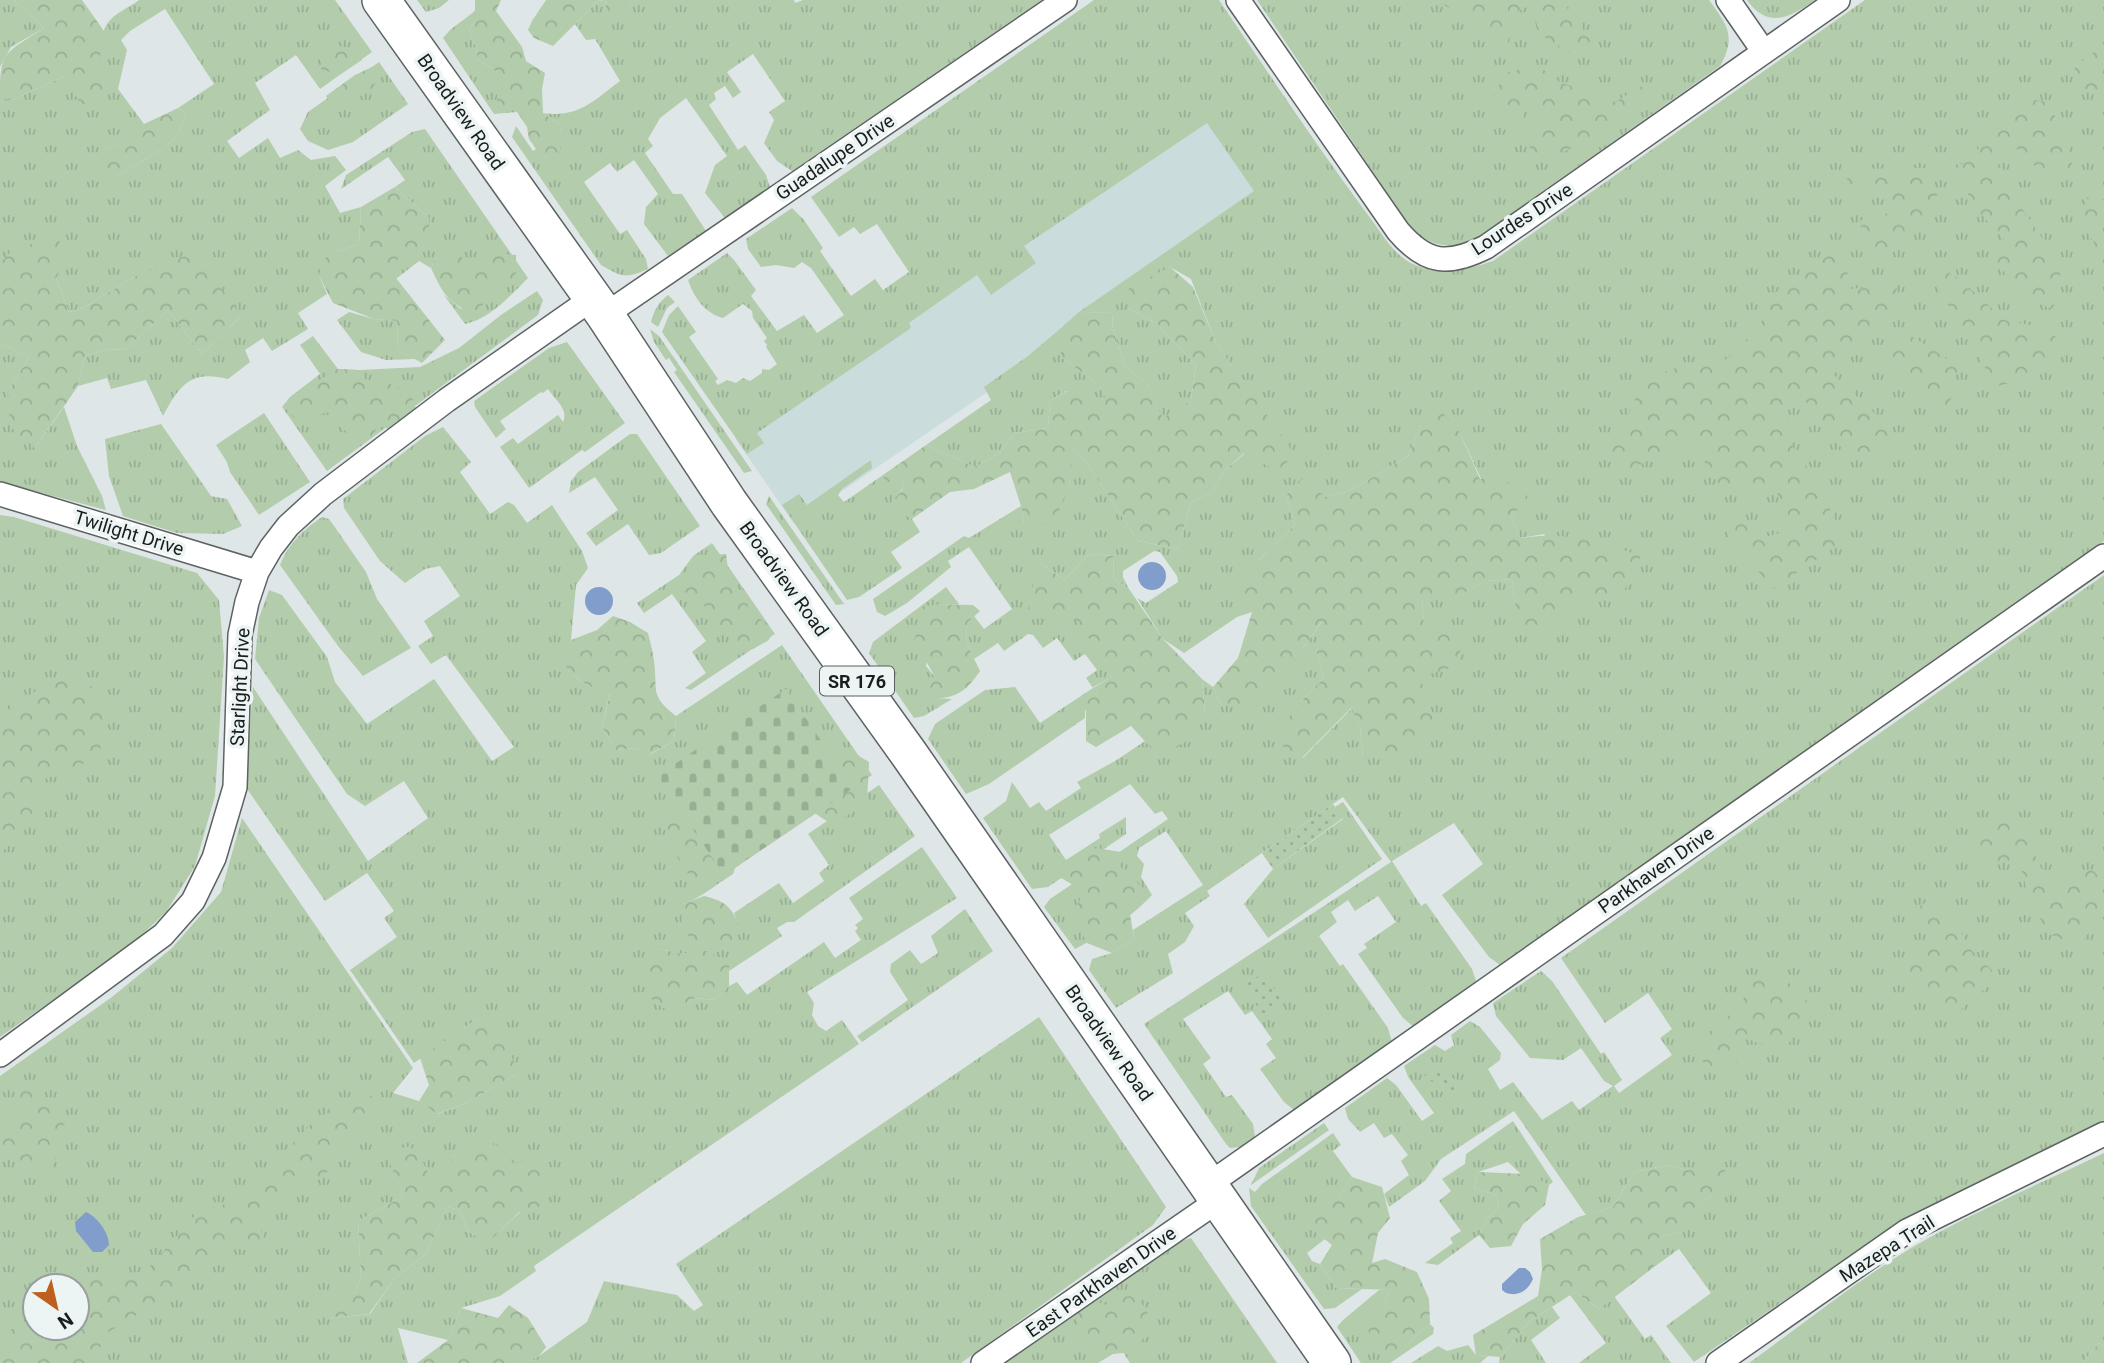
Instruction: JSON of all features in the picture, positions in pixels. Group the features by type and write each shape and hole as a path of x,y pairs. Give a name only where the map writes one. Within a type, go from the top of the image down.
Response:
{"main road":[{"name":"Broadview Road","path":"381,0 599,306 729,503 909,754 1332,1363"}],"street":[{"name":"Guadalupe Drive","path":"599,306 1065,0"},
{"name":"Lourdes Drive","path":"1238,0 1398,231 1415,250 1439,260 1460,258 1486,247 1838,0"},
{"path":"1728,0 1764,52"},
{"name":"Starlight Drive","path":"0,1055 163,935 193,901 214,858 235,787 240,635 247,602 257,572 288,526 323,494 447,400 599,306"},
{"name":"Twilight Drive","path":"0,495 257,572"},
{"name":"Parkhaven Drive","path":"1213,1193 2104,556"},
{"name":"Mazepa Trail","path":"1718,1363 1907,1231 2104,1134"},
{"name":"East Parkhaven Drive","path":"983,1363 1213,1193"}],"shaded area":[{"path":"1251,85 1311,171 794,524 735,438"}],"green space":[{"path":"0,0 14,0 44,28 11,47 0,67"},
{"path":"14,0 82,0 104,31 100,51 105,97 82,105 63,77 14,99 0,102 1,73 6,56 44,28"},
{"path":"139,0 335,0 372,52 320,89 296,55 255,83 270,110 227,141 239,158 268,138 280,158 298,150 311,160 335,156 346,170 325,186 340,213 361,207 359,244 338,251 319,276 327,294 298,313 308,329 272,351 263,338 245,350 250,362 228,379 204,376 187,382 163,416 146,380 111,389 107,378 78,386 85,356 107,349 125,350 168,310 202,354 241,316 134,277 83,308 69,312 56,278 0,264 0,102 14,99 63,77 104,97 100,60 103,32 113,17","holes":["165,9 214,84 178,108 186,113 177,137 151,156 114,177 106,150 139,135 144,124 118,89 127,50 121,40 130,31"]},
{"path":"417,0 449,0 439,8 426,12"},
{"path":"475,0 501,0 496,11 522,47 526,61 545,73 542,89 543,113 561,125 560,151 544,160 529,139 527,127 517,112 497,103 497,72 477,59 476,47 469,30 475,21"},
{"path":"546,0 599,0 553,46 534,38 528,30"},
{"path":"599,0 607,2 604,19 631,3 629,0 794,0 795,3 803,0 1042,0 792,171 777,161 764,143 774,120 769,112 785,101 753,54 727,72 741,92 733,98 725,86 714,93 716,99 709,105 738,150 745,145 766,175 770,187 725,218 705,193 715,165 727,156 686,98 660,118 648,139 653,146 645,153 673,194 682,194 706,231 668,256 644,224 646,207 658,194 634,160 617,172 610,163 584,182 620,234 627,230 646,259 648,269 629,275 619,274 601,265 512,137 516,126 533,151 561,131 561,125 543,113 556,114 576,110 620,81 595,39 586,40 575,24"},
{"path":"600,0 629,0 631,3 621,15 603,19 607,2"},
{"path":"1094,0 1219,0 1309,133 1392,247 1404,259 1421,267 1452,271 1493,261 1865,0 2104,0 2104,541 1500,965 1489,957 1442,895 1483,864 1454,823 1392,861 1421,906 1426,903 1472,969 1476,981 1414,1027 1403,1018 1358,954 1367,948 1364,944 1396,922 1378,896 1355,911 1348,900 1331,912 1337,922 1319,936 1340,966 1343,964 1388,1028 1392,1042 1294,1110 1284,1102 1260,1069 1276,1058 1266,1044 1272,1039 1252,1011 1245,1015 1228,991 1183,1019 1211,1058 1203,1064 1226,1097 1232,1095 1253,1124 1255,1137 1240,1147 1230,1148 1226,1144 1144,1024 1391,862 1343,797 1207,891 1210,896 1185,913 1194,926 1185,942 1168,954 1173,973 1116,1008 1089,970 1092,959 1112,953 1134,938 1133,930 1203,885 1166,831 1139,848 1137,856 1144,864 1141,877 1152,895 1106,932 1075,949 1044,907 1050,899 1168,819 1162,811 1155,814 1130,784 1049,835 1066,860 1126,817 1126,834 1048,887 1032,889 983,818 1006,801 1012,782 1030,808 1039,802 1046,811 1081,788 1077,782 1145,741 1161,758 1205,712 1202,679 1213,687 1221,704 1304,647 1323,620 1331,632 1316,650 1324,678 1296,706 1303,758 1352,708 1360,726 1363,757 1420,677 1424,623 1422,600 1450,600 1486,581 1512,579 1515,607 1545,534 1520,538 1511,516 1529,497 1481,479 1460,433 1422,422 1408,456 1351,490 1326,497 1302,479 1286,495 1295,525 1258,561 1240,585 1252,612 1237,617 1184,653 1163,639 1137,598 1146,603 1178,582 1177,576 1160,552 1154,551 1123,571 1129,589 1114,579 1113,556 1090,554 1064,580 1039,562 1071,614 1118,674 1093,687 1097,692 1085,711 1085,718 989,784 966,794 928,739 935,724 985,690 1015,687 1040,723 1093,688 1086,678 1097,670 1085,654 1074,661 1057,638 1043,648 1033,635 1028,634 1004,651 998,643 974,659 966,642 967,623 974,616 984,629 1012,609 969,547 948,561 951,567 907,603 885,616 877,612 873,599 964,536 969,538 1021,506 1024,523 1069,484 1072,449 1085,460 1138,541 1178,549 1191,502 1212,492 1224,471 1245,453 1294,455 1216,343 1191,279 1170,267 1128,308 1156,323 1196,365 1191,400 1163,419 1147,384 1125,366 1113,329 1112,313 1079,312 1254,191 1207,123 1024,246 1036,263 991,295 977,275 909,323 911,328 757,433 764,443 747,454 662,332 669,315 678,306 696,332 689,337 718,379 715,381 718,385 727,380 736,383 743,378 750,381 762,373 762,369 769,370 777,364 766,347 764,341 767,338 753,318 752,311 743,304 723,318 717,316 701,304 690,287 688,280 727,253 756,290 751,296 777,331 804,315 817,333 844,315 811,268 802,262 794,268 776,265 761,267 748,249 746,239 792,208 804,220 823,248 820,251 851,296 875,279 883,290 909,272 877,224 860,234 854,227 839,237 811,197"},
{"path":"1257,0 1709,0 1725,24 1729,39 1720,66 1474,240 1449,246 1435,243 1413,231"},
{"path":"1436,0 1561,0 1595,46 1576,57 1543,36 1526,7 1512,15 1509,45 1494,46 1484,29"},
{"path":"1747,0 1815,0 1788,15 1771,18 1755,9"},
{"path":"475,11 475,21 469,30 476,47 477,59 497,72 498,103 517,112 494,114 443,38"},
{"path":"2104,45 2104,96 2083,88 2074,67"},
{"path":"340,46 361,51 362,60 339,75 321,69 323,53"},
{"path":"379,62 408,104 353,142 328,150 308,141 300,129 308,112"},
{"path":"1537,65 1560,82 1615,102 1649,82 1648,104 1577,147 1550,156 1530,152 1528,127 1546,116 1527,104 1522,117 1506,128 1493,98 1505,73"},
{"path":"374,66 381,76 369,92 335,109 326,96 355,75"},
{"path":"2018,99 2046,101 2066,135 2074,175 2042,173 2012,144 1996,157 2012,194 2062,267 2053,309 2026,299 1992,257 2007,243 1981,214 1953,171 1973,155"},
{"path":"178,108 186,113 177,137 151,156 114,177 106,166 106,150 138,135 144,124"},
{"path":"425,129 528,278 491,312 465,324 444,295 461,309 488,252 471,277 462,262 436,257 431,268 419,261 396,279 397,256 429,218 395,187 405,180 388,157 341,189 346,175 412,132"},
{"path":"1929,168 1938,193 1905,250 1868,248 1859,221 1895,211 1895,203 1846,186 1849,169"},
{"path":"395,187 429,218 430,250 398,256 396,278 445,340 422,363 398,350 397,321 374,319 333,303 319,276 322,260 359,244 361,207"},
{"path":"2086,199 2104,199 2104,274 2089,267 2095,244 2080,222"},
{"path":"54,238 72,251 56,278 69,312 83,308 134,277 185,256 215,279 241,316 202,354 168,310 125,350 107,349 85,356 78,386 35,448 10,427 8,392 29,357 0,343 0,264 13,249"},
{"path":"1847,243 1850,289 1898,285 1888,320 1852,344 1832,373 1887,425 1893,455 1855,459 1835,442 1792,383 1788,413 1789,441 1819,484 1844,541 1773,589 1727,534 1731,505 1765,537 1784,532 1777,489 1723,490 1692,443 1626,470 1602,453 1619,437 1643,380 1676,368 1722,363 1757,332 1773,294"},
{"path":"458,250 471,276 487,252 516,255 516,274 511,284 487,289 479,317 449,298 431,268 436,257"},
{"path":"1170,267 1193,287 1216,343 1295,455 1277,471 1244,453 1224,471 1212,492 1191,502 1178,549 1138,541 1085,460 1073,450 1069,484 1054,525 1024,523 1010,472 974,489 950,492 912,519 889,505 903,489 902,476 884,484 883,475 926,445 975,467 998,454 1015,433 1048,428 1050,401 1067,391 1106,399 1100,386 1061,357 1061,328 1079,312 1112,313 1113,329 1125,366 1147,384 1163,418 1191,400 1196,365 1156,323 1128,308 1129,288"},
{"path":"1942,269 1961,280 2004,320 2045,328 2068,347 2028,380 1996,386 1934,281"},
{"path":"537,291 543,300 538,315 327,471 282,407 290,397 320,374 300,345 313,336 338,369 420,367 459,348"},
{"path":"668,295 675,302 667,308 658,327 651,322 652,318 657,307"},
{"path":"349,312 374,319 397,321 398,350 415,359 386,360 361,352 337,320"},
{"path":"1061,328 1061,357 1100,386 1107,400 1066,391 1050,401 1048,428 1015,433 998,454 975,467 926,445 991,400 984,387 1028,356"},
{"path":"650,329 659,336 752,471 744,473 674,372 677,370 669,358 666,360 654,342"},
{"path":"1910,335 1958,366 1948,412 1929,406 1926,385 1897,381 1882,353"},
{"path":"567,342 625,423 529,488 500,447 513,438 518,444 558,415 563,422 564,413 560,405 548,389 541,392 500,421 506,429 496,438 475,407 474,401 549,348"},
{"path":"0,343 29,357 8,392 35,448 64,407 77,446 102,496 106,510 0,482"},
{"path":"338,369 359,370 369,384 388,383 411,394 421,424 392,432 380,423 371,438 348,434 341,427 336,415 326,412 307,423 295,419 285,407 290,397"},
{"path":"1441,411 1460,433 1480,479 1502,477 1530,498 1511,516 1520,538 1553,536 1582,539 1641,556 1619,601 1577,599 1553,628 1529,631 1515,607 1512,579 1486,581 1451,600 1422,600 1424,623 1459,636 1461,665 1420,677 1436,728 1403,760 1363,757 1360,726 1351,708 1302,758 1274,741 1296,706 1324,678 1316,650 1330,632 1322,621 1251,711 1221,704 1213,687 1238,658 1252,612 1239,585 1258,561 1295,525 1286,495 1302,478 1326,497 1351,490 1408,456 1422,422"},
{"path":"264,413 310,482 259,515 230,472 216,445"},
{"path":"161,424 211,496 227,499 242,526 223,534 177,533 123,516 109,476 105,439"},
{"path":"443,427 471,462 460,472 490,514 508,502 514,505 527,523 552,505 582,551 588,568 576,585 571,640 560,657 581,681 610,693 602,727 616,750 635,748 651,754 674,741 676,716 782,645 872,775 735,868 733,874 683,904 740,929 734,913 779,883 793,903 824,881 819,873 829,865 808,834 879,785 915,836 794,922 787,922 777,928 782,936 729,971 728,962 706,952 682,954 660,949 682,1006 695,998 714,1000 737,982 747,995 824,942 835,958 861,940 855,931 858,928 855,925 863,919 849,898 922,847 957,898 807,992 814,1003 812,1015 818,1026 826,1031 842,1020 859,1044 534,1266 536,1271 500,1296 461,1308 448,1340 398,1328 408,1363 0,1363 0,1076 112,997 172,948 221,892 242,818 413,1068 393,1093 419,1101 438,1114 466,1103 517,1074 477,1019 414,1063 350,970 397,937 384,918 394,911 367,873 325,901 245,786 253,687 368,861 428,818 404,781 365,806 347,794 255,659 259,618 269,590 282,595 327,657 335,682 367,724 434,679 492,761 514,747 446,655 431,664 418,646 433,636 424,621 460,596 440,566 425,569 405,583 380,561 344,508 343,499 425,436","holes":["457,1152 514,1165 520,1212 487,1243 468,1231 460,1210 447,1207 426,1254 394,1279 370,1314 331,1318 335,1294 354,1294 361,1278 358,1221 404,1196 389,1159 423,1163 434,1184"]},
{"path":"630,434 637,434 700,526 661,553 649,555 628,524 596,546 586,533 618,510 595,477 569,493 571,481 578,472"},
{"path":"871,460 872,468 842,489 838,495 844,502 883,475 884,483 902,475 903,488 890,505 912,519 920,532 891,552 902,568 859,597 847,600 782,505 799,494 807,505"},
{"path":"769,496 844,604 836,605 766,504"},
{"path":"0,515 197,573 219,600 224,657 215,796 195,866 166,912 129,947 0,1037"},
{"path":"322,517 329,519 366,572 377,599 411,648 363,676 280,565 297,538"},
{"path":"712,543 775,634 691,690 685,688 706,673 692,652 706,641 672,594 644,613 637,603 679,575 693,556"},
{"path":"726,554 733,584 748,596 748,612 767,623 769,640 753,649 737,644 732,628 719,629 712,623 710,610 684,591 708,555"},
{"path":"1090,554 1113,556 1114,579 1129,589 1163,639 1202,679 1205,712 1186,741 1161,759 1131,726 1096,747 1086,741 1086,702 1097,693 1093,688 1117,674 1071,615 1058,622 1027,617 1033,585 1029,571 1039,562 1064,580"},
{"path":"2104,575 2104,1121 1930,1206 1889,1229 1694,1362 1666,1326 1711,1293 1679,1249 1654,1267 1649,1240 1681,1232 1699,1205 1712,1195 1688,1170 1668,1165 1634,1172 1613,1207 1586,1215 1514,1111 1441,1159 1425,1181 1389,1207 1384,1194 1409,1175 1401,1161 1408,1155 1392,1134 1384,1138 1374,1123 1360,1132 1348,1119 1345,1108 1387,1078 1396,1085 1422,1121 1434,1113 1408,1077 1404,1066 1435,1045 1445,1051 1454,1045 1451,1035 1470,1021 1480,1027 1501,1053 1500,1060 1488,1069 1500,1090 1513,1082 1542,1120 1572,1101 1579,1110 1613,1086 1604,1081 1581,1048 1563,1060 1530,1058 1496,1016 1493,1003 1541,971 1552,981 1601,1054 1604,1052 1622,1080 1614,1086 1619,1093 1672,1055 1660,1038 1672,1029 1648,993 1605,1023 1561,958"},
{"path":"946,587 959,604 939,604 926,666 935,677 936,698 952,699 924,716 914,718 869,653 873,642"},
{"path":"939,604 973,605 980,611 967,623 966,642 980,671 962,691 943,698 936,698 930,687 935,677 914,640 918,630 920,607"},
{"path":"613,616 648,633 654,657 656,692 667,709 676,716 674,741 650,754 635,748 616,750 602,727 610,694 581,681 559,657 571,640 597,630"},
{"path":"80,676 104,698 100,754 71,770 42,780 29,822 18,838 0,852 0,704 10,710 42,686"},
{"path":"786,689 853,788 724,875 657,776"},
{"path":"844,747 869,762 867,803 843,818 828,822 804,806 814,764 836,756"},
{"path":"687,797 723,846 715,870 703,883 686,871 670,837 658,821 666,805"},
{"path":"1343,802 1382,859 1268,938 1244,904 1273,869 1343,819 1335,807"},
{"path":"1333,804 1343,818 1273,869 1262,853"},
{"path":"2001,817 2026,838 2049,883 2091,869 2104,881 2104,914 2079,946 2049,934 2029,900 2019,859 1984,864 1972,838"},
{"path":"1097,848 1121,852 1120,867 1131,873 1144,892 1130,914 1134,938 1112,953 1087,943 1073,912 1080,900 1080,889 1049,871 1059,863"},
{"path":"704,896 724,903 734,915 741,929 729,943 699,941 691,938 682,926 683,904"},
{"path":"1934,896 1953,918 1971,950 1999,977 1959,1011 1927,1003 1903,976 1909,948 1934,936 1914,911"},
{"path":"965,909 993,951 862,1042 857,1036 908,1000 890,972 891,964 910,950 921,964 938,953 931,936"},
{"path":"660,949 682,954 706,951 729,962 729,986 714,1000 695,998 682,1006 663,1008 647,995 647,980 639,962"},
{"path":"1263,973 1285,1004 1265,1017 1243,986"},
{"path":"1757,976 1782,976 1807,1000 1784,1055 1742,1036 1737,1062 1719,1075 1694,1054 1697,1038 1718,1027 1742,1001"},
{"path":"1039,1017 1166,1207 1153,1225 961,1363 523,1363 539,1356 587,1322 604,1281 677,1295 694,1311 703,1305 676,1264"},
{"path":"477,1019 507,1040 517,1074 466,1103 437,1114 419,1101 429,1085 420,1058"},
{"path":"1428,1071 1447,1074 1462,1086 1459,1093 1426,1079 1424,1076"},
{"path":"20,1085 49,1103 65,1126 53,1168 21,1168 6,1143 0,1148 0,1125 16,1113"},
{"path":"364,1090 378,1101 381,1118 334,1143 326,1177 274,1195 259,1218 265,1254 217,1245 166,1302 140,1313 105,1334 95,1363 0,1363 0,1336 21,1324 21,1342 91,1342 91,1280 135,1279 199,1211 250,1198 280,1156 314,1121"},
{"path":"1513,1121 1553,1182 1549,1185 1521,1174 1508,1162 1478,1172 1474,1188 1496,1195 1499,1207 1487,1219 1479,1235 1438,1265 1425,1263 1453,1243 1450,1238 1461,1231 1439,1201 1451,1191 1442,1179 1465,1164 1466,1154"},
{"path":"1324,1123 1329,1130 1251,1185 1259,1168"},
{"path":"1333,1133 1341,1145 1333,1151 1352,1177 1339,1197 1308,1226 1325,1239 1307,1253 1312,1261 1320,1264 1336,1288 1362,1289 1335,1308 1324,1309 1251,1206 1249,1188 1255,1192 1262,1184"},
{"path":"489,1140 507,1153 514,1165 529,1155 535,1169 544,1174 540,1180 546,1196 538,1208 519,1212 487,1244 468,1231 460,1210 447,1207 426,1254 394,1279 369,1314 330,1318 335,1294 354,1294 361,1278 358,1221 404,1196 388,1159 395,1150 410,1146 434,1183 457,1152"},
{"path":"2104,1153 2104,1346 2099,1343 2082,1363 1749,1363 1849,1289 1911,1248 1982,1210"},
{"path":"1717,1162 1726,1169 1712,1195 1699,1205 1700,1218 1681,1232 1650,1240 1654,1267 1599,1309 1575,1292 1530,1321 1500,1357 1476,1355 1473,1335 1538,1296 1542,1269 1540,1239 1578,1217 1613,1207 1634,1172 1668,1165 1688,1170"},
{"path":"1478,1172 1528,1174 1549,1185 1545,1205 1523,1224 1511,1246 1490,1248 1479,1235 1487,1219 1499,1207 1496,1195 1474,1188"},
{"path":"1352,1177 1382,1187 1390,1218 1378,1233 1372,1263 1385,1259 1417,1272 1429,1299 1430,1324 1407,1344 1384,1355 1369,1334 1367,1318 1385,1302 1390,1290 1336,1288 1320,1264 1332,1245 1308,1226 1316,1208 1339,1197"},
{"path":"1191,1238 1277,1363 1130,1363 1121,1349 1098,1363 1005,1363 1176,1243"},
{"path":"1379,1290 1390,1290 1385,1302 1407,1344 1430,1324 1434,1328 1433,1334 1390,1363 1361,1363 1337,1327"},
{"path":"1575,1292 1599,1309 1614,1296 1645,1339 1651,1335 1671,1363 1579,1363 1606,1343 1570,1295"},
{"path":"1121,1294 1142,1304 1152,1327 1133,1352 1103,1355 1082,1342 1077,1330 1076,1306 1092,1299 1106,1305"},
{"path":"509,1305 528,1318 546,1347 539,1356 523,1363 417,1363 448,1340 461,1308 498,1318"},
{"path":"1552,1307 1560,1318 1531,1340 1546,1363 1499,1363 1500,1357 1530,1321"},
{"path":"2099,1343 2104,1346 2104,1363 2082,1363"},
{"path":"1468,1345 1476,1355 1488,1356 1480,1363 1411,1363 1438,1346 1447,1351"}],"water":[{"path":"1152,562 1162,566 1166,576 1162,586 1152,590 1142,586 1138,576 1142,566"},
{"path":"599,587 609,591 613,601 609,611 599,615 589,611 585,601 589,591"},
{"path":"86,1212 98,1221 107,1235 109,1245 102,1252 93,1252 76,1231 75,1222"},
{"path":"1519,1268 1525,1268 1533,1279 1522,1292 1506,1293 1502,1290 1502,1284"}]}
